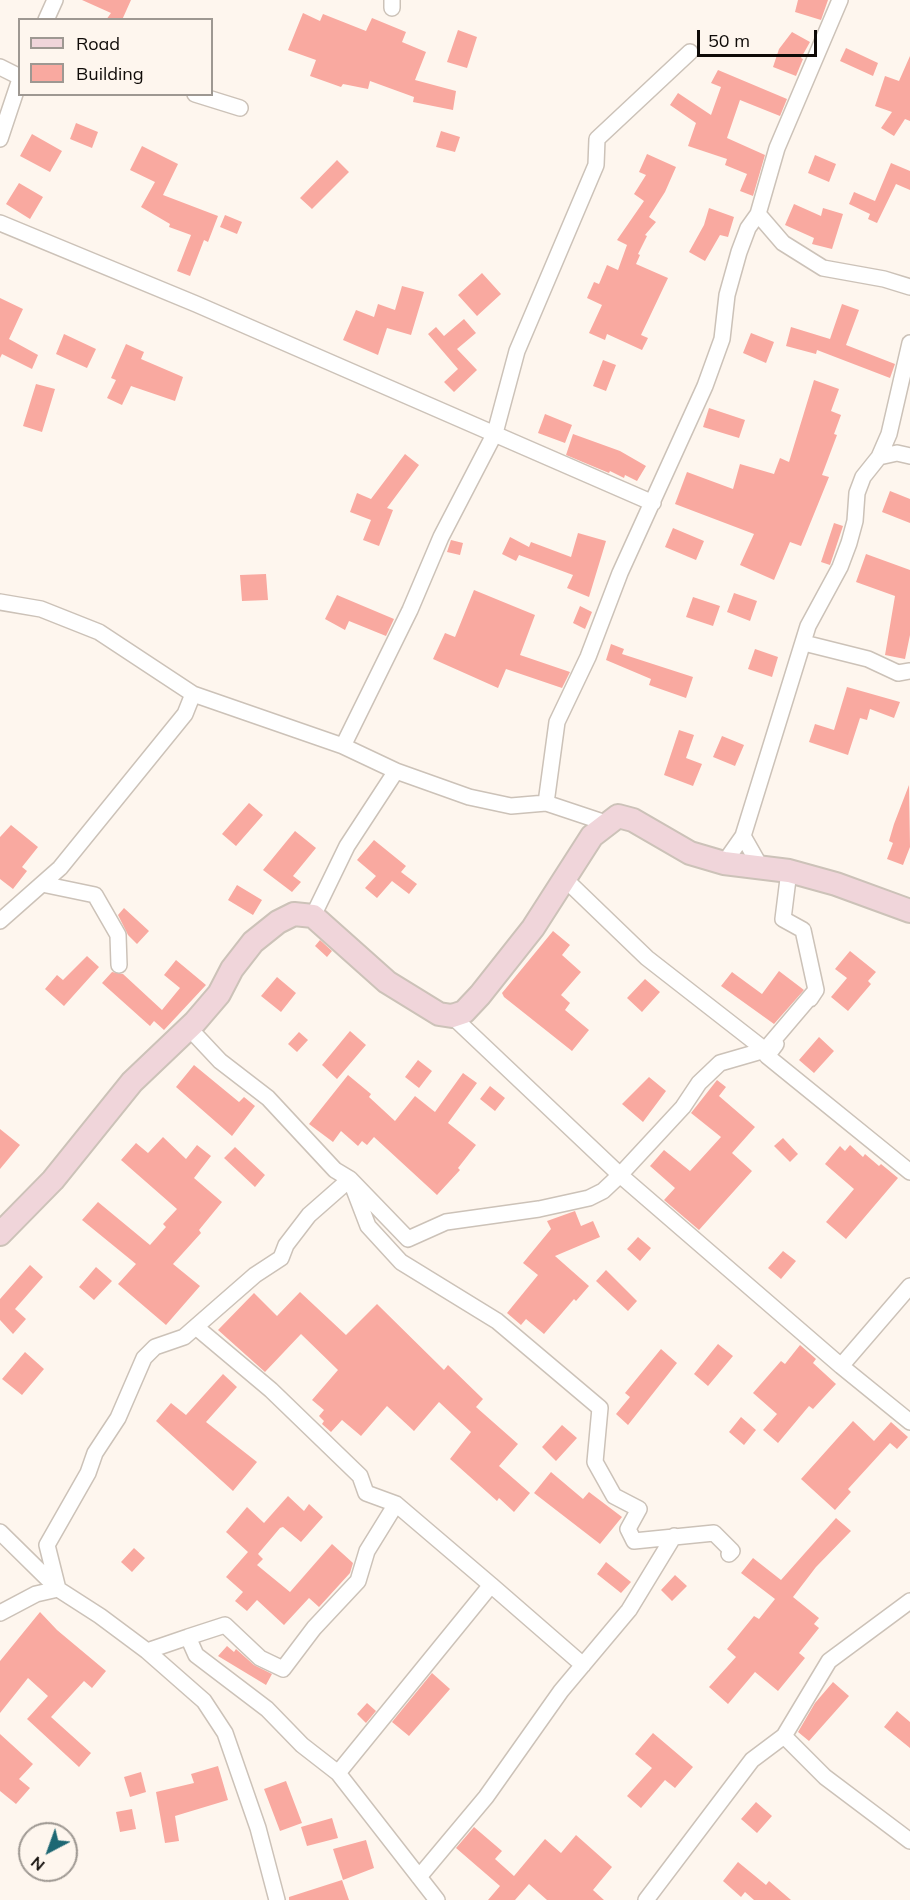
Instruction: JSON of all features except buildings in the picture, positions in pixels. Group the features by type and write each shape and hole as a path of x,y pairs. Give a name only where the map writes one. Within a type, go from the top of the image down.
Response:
{"street":[{"path":"47,18 55,0"},
{"path":"546,803 556,722 588,657 620,573 705,386 722,339 726,295 748,228 758,214 777,148 840,0"},
{"path":"343,746 406,620 441,537 495,433 517,351 596,165 597,139 690,52"},
{"path":"0,67 18,77"},
{"path":"0,139 18,84"},
{"path":"201,96 240,108"},
{"path":"758,214 783,243 823,268 884,279 910,287"},
{"path":"0,223 495,433 653,503"},
{"path":"724,863 743,836 756,787 782,716 808,626 840,567 849,543 855,521 857,493 863,477 879,457 889,434 910,343"},
{"path":"879,457 897,453 910,456"},
{"path":"0,602 41,609 99,632 193,693 343,746 396,771 469,797 511,806 546,803 606,823"},
{"path":"804,643 868,659 898,673 910,671"},
{"path":"0,921 60,868 184,714 193,693"},
{"path":"313,916 347,846 396,771"},
{"path":"0,1234 53,1180 132,1082 189,1028 219,994 232,969 253,942 278,922 294,914 313,916 387,982 439,1014 452,1016 464,1012 480,995 533,928 566,880 592,836 618,816 633,820 690,853 724,863 789,871 836,884 910,911"},
{"path":"743,836 760,866"},
{"path":"789,871 783,919 804,930 816,990 767,1056 910,1172"},
{"path":"566,880 647,958 765,1050"},
{"path":"42,884 96,895 118,935 119,965"},
{"path":"189,1028 220,1061 268,1098 335,1170 350,1179 408,1239 425,1229 446,1222 539,1209 588,1198 603,1191 684,1107 699,1083 720,1063 765,1050 816,990"},
{"path":"452,1016 620,1175 841,1366 910,1422"},
{"path":"58,1589 47,1545 88,1473 95,1454 118,1418 144,1358 155,1347 184,1337 255,1275 282,1258 286,1245 309,1215 350,1179"},
{"path":"350,1179 368,1226 401,1263 497,1321 600,1408 595,1462 614,1496 639,1509 628,1529 634,1541 714,1533 732,1551 729,1554"},
{"path":"841,1366 910,1286"},
{"path":"196,1327 271,1390 360,1476 366,1493 396,1504 583,1665"},
{"path":"147,1651 225,1625 260,1658 283,1669 314,1628 357,1581 367,1551 396,1504"},
{"path":"0,1532 58,1589 100,1616 147,1651 204,1701 225,1733 258,1828 277,1900"},
{"path":"419,1876 486,1797 561,1691 629,1610 674,1536"},
{"path":"338,1773 491,1585"},
{"path":"0,1613 36,1594 58,1589"},
{"path":"646,1900 752,1760 784,1736 829,1661 910,1601"},
{"path":"188,1637 202,1660 267,1709 302,1745 338,1773 437,1900"},
{"path":"784,1736 825,1777 910,1841"}]}
